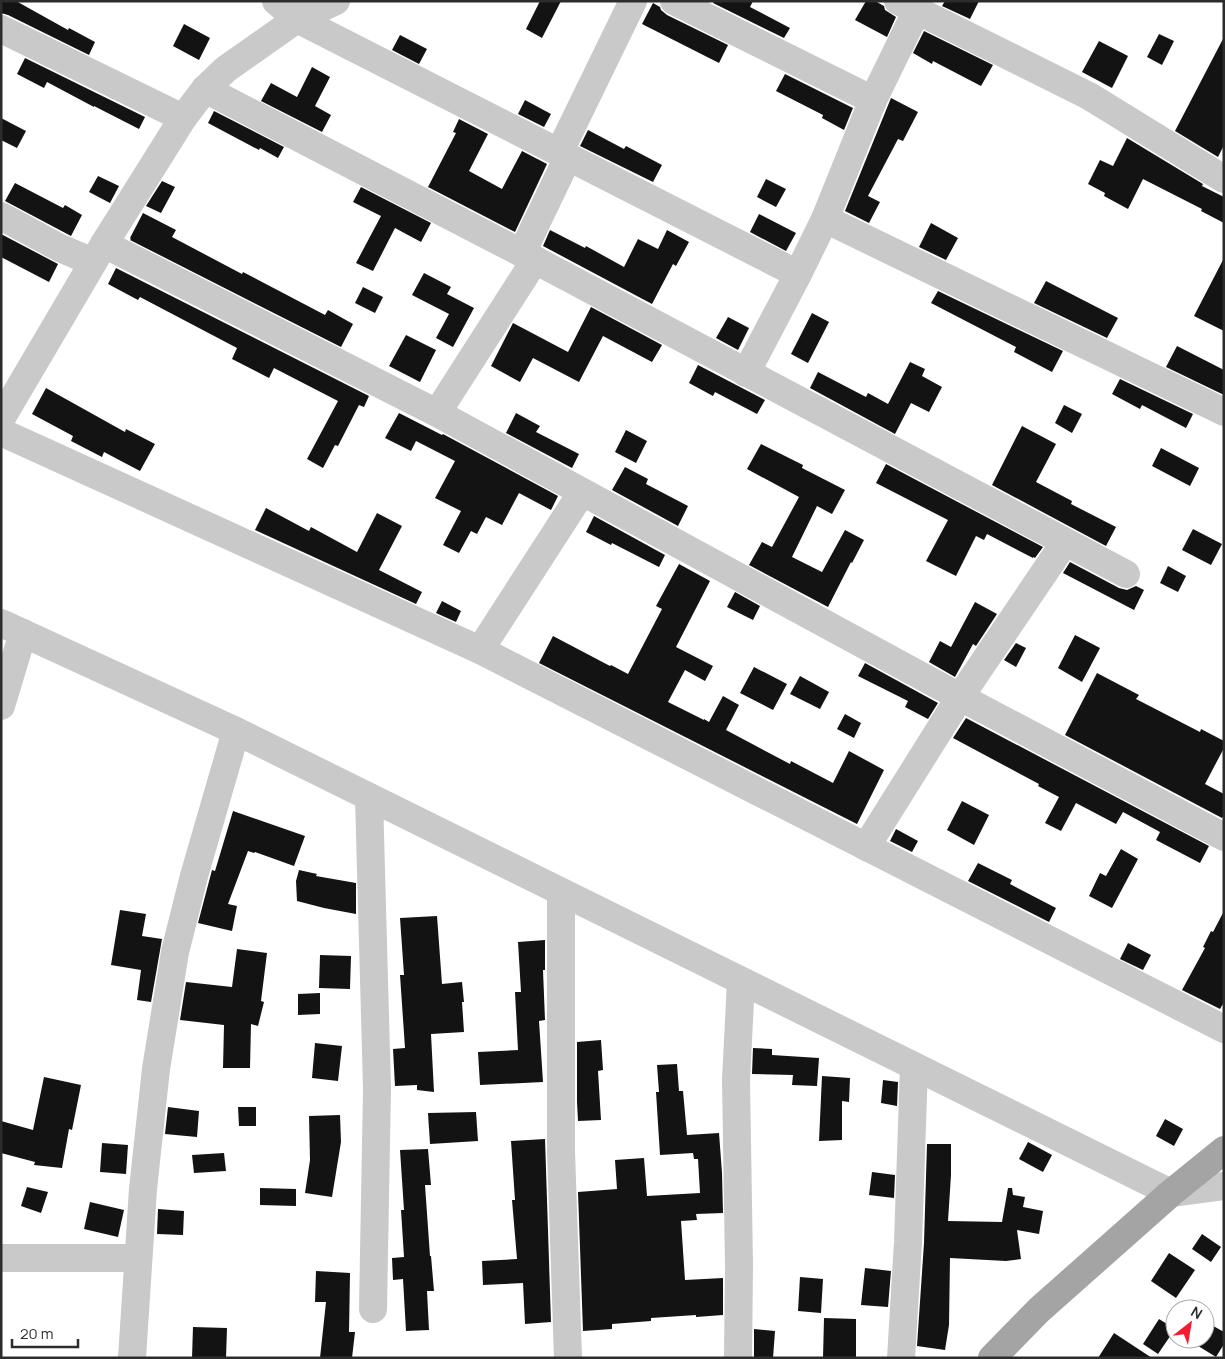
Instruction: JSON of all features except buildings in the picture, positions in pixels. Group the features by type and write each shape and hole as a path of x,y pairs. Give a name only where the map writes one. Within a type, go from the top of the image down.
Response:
{"main road":[{"path":"992,1358 1039,1310 1224,1150"}],"street":[{"path":"276,1 297,19 798,274"},
{"path":"1,419 99,253 184,118 205,89 226,70 297,19 336,1"},
{"path":"437,412 528,257 563,155 632,1"},
{"path":"674,1 873,100"},
{"path":"746,373 798,274 824,219 873,100 908,6 1089,96 1224,179"},
{"path":"1,29 184,118"},
{"path":"205,89 528,257 1126,574"},
{"path":"1,216 60,248 99,253 437,412 960,697 1224,837"},
{"path":"824,219 1224,412"},
{"path":"1,432 480,650 1224,1030"},
{"path":"480,650 582,492"},
{"path":"866,847 960,697 1065,542"},
{"path":"1,706 12,628 236,731 1171,1194 1224,1186"},
{"path":"132,1358 143,1189 156,1069 175,952 194,876 236,731"},
{"path":"369,797 377,1088 373,1309"},
{"path":"561,892 561,1151 568,1358"},
{"path":"738,1358 739,1265 736,1080 741,981"},
{"path":"901,1358 908,1242 914,1066"},
{"path":"1,1258 138,1258"}]}
